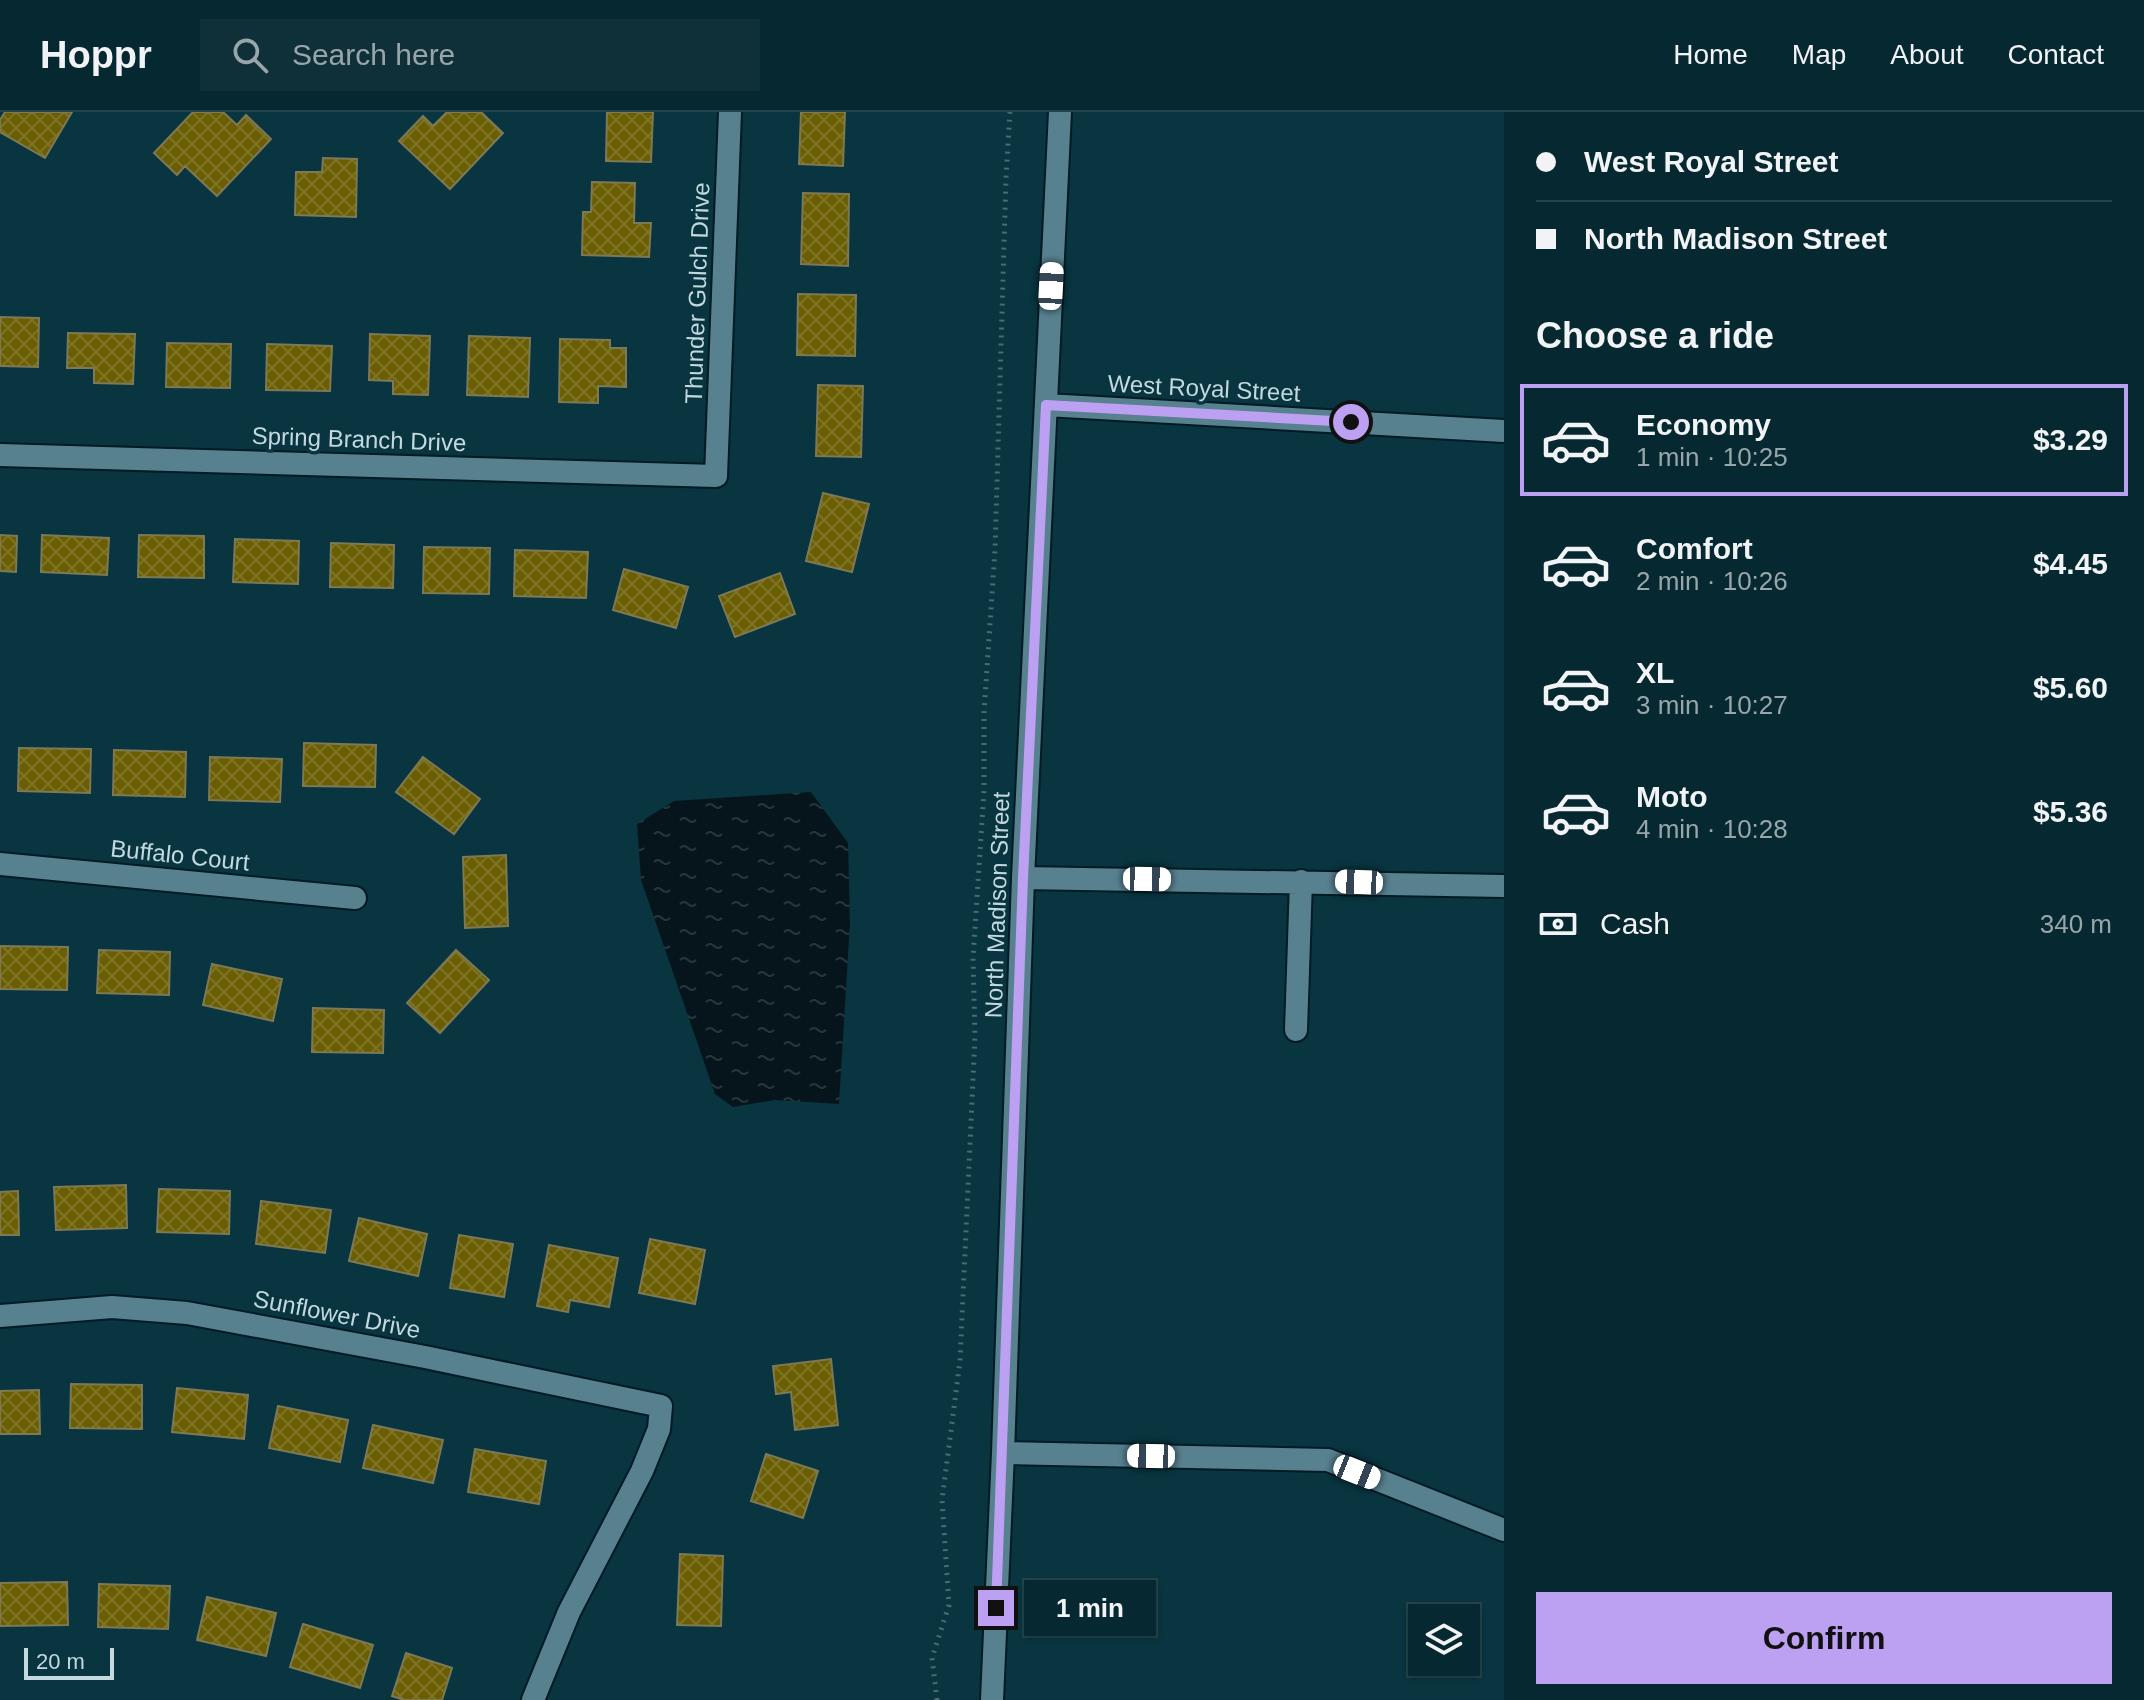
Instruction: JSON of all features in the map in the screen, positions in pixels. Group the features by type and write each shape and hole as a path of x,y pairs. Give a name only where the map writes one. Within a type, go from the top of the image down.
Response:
{"street":[{"name":"Thunder Gulch Drive","path":"716,476 730,112"},
{"name":"North Madison Street","path":"992,1700 1023,878 1060,112"},
{"name":"West Royal Street","path":"1046,405 1504,431"},
{"name":"Spring Branch Drive","path":"0,455 716,476"},
{"name":"Buffalo Court","path":"0,864 355,898"},
{"path":"1023,878 1504,886"},
{"path":"1296,1030 1301,881"},
{"name":"Sunflower Drive","path":"0,1316 112,1307 187,1313 425,1357 661,1406 659,1429 642,1471 569,1612 533,1700"},
{"path":"1003,1453 1328,1460 1504,1530"}],"path":[{"path":"937,1700 932,1658 949,1605 942,1500 960,1361 975,1036 973,958 995,550 1010,112"}],"water":[{"path":"811,792 848,843 850,923 839,1104 775,1100 733,1107 715,1094 641,880 637,824 674,801"}],"building":[{"path":"5,112 72,112 45,158 0,132 0,120"},
{"path":"193,112 223,112 237,125 246,115 271,139 217,196 185,166 177,175 154,153"},
{"path":"447,112 481,112 503,133 450,189 399,141 423,116 433,126"},
{"path":"607,112 653,112 651,162 606,161"},
{"path":"801,112 845,112 843,166 799,164"},
{"path":"323,158 357,159 356,217 295,215 296,172 322,172"},
{"path":"592,182 635,183 634,223 651,223 649,257 582,255 583,212 591,212"},
{"path":"803,193 849,194 848,266 801,264"},
{"path":"798,294 856,295 855,356 797,355"},
{"path":"0,317 39,318 38,367 0,366"},
{"path":"68,333 135,334 133,384 94,383 94,368 67,368"},
{"path":"370,334 430,336 428,395 393,394 393,381 369,380"},
{"path":"469,336 530,338 528,397 467,395"},
{"path":"560,339 610,340 610,348 626,348 626,387 598,386 598,403 559,402"},
{"path":"167,343 231,344 230,388 166,387"},
{"path":"267,344 332,346 330,391 266,390"},
{"path":"818,385 863,386 861,457 816,456"},
{"path":"823,493 869,504 852,572 806,561"},
{"path":"0,535 17,536 16,572 0,571"},
{"path":"42,535 109,538 107,575 41,572"},
{"path":"139,535 204,536 204,578 138,577"},
{"path":"235,539 299,541 298,584 233,582"},
{"path":"331,543 394,545 393,588 330,587"},
{"path":"424,547 490,548 489,594 423,593"},
{"path":"515,550 588,552 586,598 514,596"},
{"path":"624,569 688,587 676,628 613,610"},
{"path":"780,573 795,614 735,637 719,596"},
{"path":"304,743 376,745 375,787 303,786"},
{"path":"19,748 91,749 90,793 18,791"},
{"path":"114,750 186,752 185,797 113,795"},
{"path":"210,757 282,759 280,802 209,800"},
{"path":"423,757 480,799 454,834 396,792"},
{"path":"506,855 508,926 465,928 463,857"},
{"path":"0,946 68,947 67,990 0,989"},
{"path":"99,950 170,952 169,995 97,993"},
{"path":"456,950 489,980 440,1033 407,1003"},
{"path":"212,964 282,979 273,1021 203,1005"},
{"path":"313,1008 384,1010 383,1053 312,1052"},
{"path":"126,1185 127,1228 56,1230 54,1187"},
{"path":"159,1189 230,1191 229,1234 157,1232"},
{"path":"18,1191 19,1235 0,1235 0,1192"},
{"path":"261,1201 331,1210 325,1253 256,1244"},
{"path":"359,1218 427,1234 418,1276 349,1261"},
{"path":"459,1235 513,1244 504,1297 450,1288"},
{"path":"650,1239 705,1250 695,1304 639,1293"},
{"path":"549,1245 618,1258 609,1307 570,1300 568,1312 537,1306"},
{"path":"831,1359 838,1425 795,1430 791,1392 776,1394 773,1366"},
{"path":"71,1384 142,1385 142,1429 70,1428"},
{"path":"177,1388 248,1395 244,1439 172,1432"},
{"path":"39,1390 40,1434 0,1434 0,1391"},
{"path":"278,1406 348,1420 340,1462 269,1448"},
{"path":"373,1425 443,1440 433,1483 363,1468"},
{"path":"475,1449 546,1461 539,1504 468,1492"},
{"path":"766,1454 818,1471 803,1518 751,1501"},
{"path":"680,1554 723,1556 721,1626 677,1625"},
{"path":"67,1582 68,1625 0,1626 0,1583"},
{"path":"99,1584 170,1586 168,1629 98,1627"},
{"path":"207,1597 276,1613 266,1656 197,1640"},
{"path":"303,1624 373,1645 360,1688 290,1667"},
{"path":"406,1653 452,1668 442,1700 404,1700 392,1696"}],"route":[{"path":"996,1608 1023,878 1046,405 1351,422"}]}
